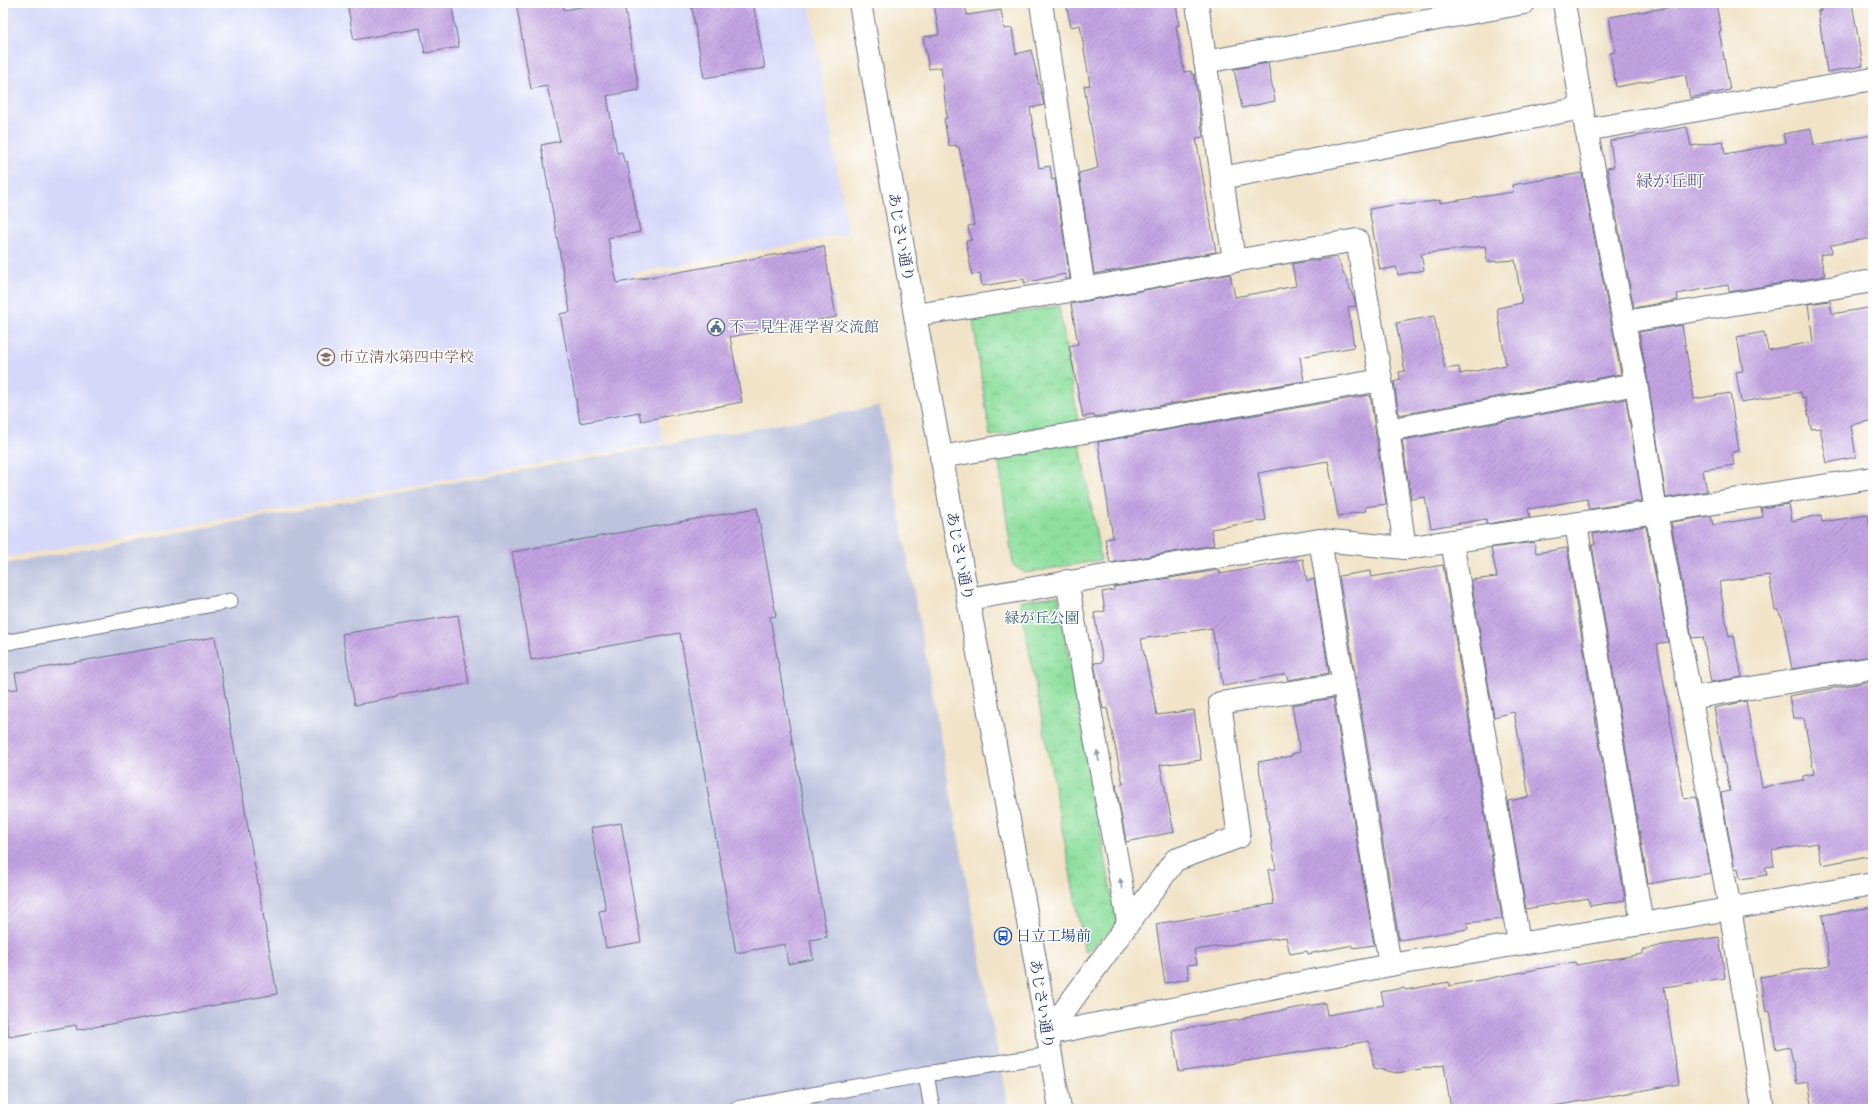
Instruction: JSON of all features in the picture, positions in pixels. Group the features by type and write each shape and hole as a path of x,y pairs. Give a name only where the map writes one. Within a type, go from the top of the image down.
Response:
{"street":[{"name":"あじさい通り","path":"860,3 941,457 1033,946 1060,1109"},
{"path":"1041,3 1084,289"},
{"path":"1197,3 1234,261"},
{"path":"1205,62 1524,3"},
{"path":"1564,3 1586,130 1636,384 1656,512 1730,909 1763,1109"},
{"path":"1586,130 1873,79"},
{"path":"1222,178 1582,108"},
{"path":"915,315 1084,289 1357,240 1381,380 1405,548"},
{"path":"1624,322 1873,281"},
{"path":"941,457 1381,380"},
{"path":"1388,430 1636,384"},
{"path":"968,598 1320,540 1405,548 1576,524 1873,478"},
{"path":"1576,524 1642,924"},
{"path":"1320,540 1390,966"},
{"path":"1452,542 1519,943"},
{"path":"1066,581 1128,922"},
{"path":"1690,698 1873,668"},
{"path":"1047,1034 1175,860 1239,837 1220,703 1343,684"},
{"path":"1047,1034 1390,966 1873,884"}],"lane":[{"path":"3,643 230,601"},
{"path":"736,1109 926,1074 1050,1055"},
{"path":"926,1074 932,1109"}],"shaded area":[{"name":"市立清水第四中学校","path":"3,3 809,3 848,234 634,273 663,442 3,558"},
{"path":"880,406 1008,1109 3,1109 3,564"}],"green space":[{"path":"1059,306 1078,421 990,436 973,320"},
{"name":"緑が丘公園","path":"1079,440 1101,560 1025,573 1013,565 998,456"},
{"name":"緑が丘公園","path":"1058,596 1117,924 1085,953 1020,601"}],"building":[{"path":"347,3 451,3 459,47 425,53 420,28 354,40"},
{"path":"516,3 563,3 564,10 602,3 624,3 639,90 607,96 617,153 622,152 624,162 627,161 640,232 608,238 617,283 824,246 836,317 730,337 742,402 641,421 639,412 580,423 560,314 570,312 541,145 560,141 547,86 531,89"},
{"path":"691,3 753,3 765,68 704,78"},
{"path":"934,3 965,3 967,15 1001,10 1004,29 1012,28 1016,54 1031,50 1044,105 1030,108 1039,168 1050,166 1052,180 1055,179 1070,279 1066,279 1065,274 1024,283 1024,279 982,286 980,273 972,275 966,241 971,240 968,226 974,225 959,147 956,147 956,145 949,146 944,119 947,118 941,67 929,69 923,37 939,35"},
{"path":"1066,3 1176,3 1179,26 1176,26 1184,72 1191,71 1192,75 1194,74 1203,137 1196,138 1216,252 1094,274 1079,173 1098,168 1084,86 1090,85 1080,25 1071,27"},
{"path":"1676,3 1716,3 1721,31 1719,31 1730,90 1690,98 1685,74 1616,87 1610,53 1615,52 1609,17 1677,6"},
{"path":"1820,3 1852,3 1863,66 1827,72 1818,11 1821,10"},
{"path":"1268,63 1275,101 1242,108 1234,69"},
{"path":"1687,127 1691,146 1723,141 1725,154 1785,143 1783,134 1811,129 1814,145 1873,135 1873,238 1831,245 1832,253 1820,255 1825,276 1729,292 1728,285 1677,294 1678,300 1634,308 1607,168 1614,167 1610,141"},
{"path":"1582,173 1621,374 1399,415 1394,382 1400,380 1399,372 1405,371 1396,323 1434,316 1445,369 1459,367 1460,374 1506,365 1497,308 1522,303 1515,260 1487,262 1485,246 1421,254 1424,270 1398,275 1396,267 1380,270 1369,209 1405,203 1406,205 1440,200 1440,203 1513,192 1512,185"},
{"path":"1337,257 1356,306 1348,307 1354,347 1300,357 1304,381 1094,417 1094,415 1083,417 1069,346 1078,344 1071,304 1230,274 1235,297 1296,286 1292,264"},
{"path":"1830,301 1832,314 1873,307 1873,420 1851,425 1856,457 1827,463 1820,428 1811,429 1805,397 1802,398 1801,392 1741,402 1736,372 1743,371 1737,337 1764,332 1768,350 1813,342 1808,304"},
{"path":"1682,325 1694,399 1730,393 1739,451 1732,452 1734,465 1703,470 1707,491 1666,498 1639,332"},
{"path":"1370,395 1386,504 1365,507 1366,511 1338,516 1328,461 1258,473 1266,520 1211,529 1214,545 1110,563 1105,539 1113,538 1098,442"},
{"path":"1626,399 1642,501 1589,509 1587,499 1528,509 1530,517 1486,524 1486,519 1431,528 1425,497 1411,499 1402,440"},
{"path":"1789,504 1792,521 1821,515 1822,522 1868,515 1873,549 1873,656 1792,669 1782,616 1780,616 1779,610 1775,610 1769,575 1719,582 1729,637 1734,636 1742,677 1711,682 1703,637 1692,638 1671,522 1711,516 1713,525 1763,517 1761,508"},
{"path":"757,508 776,616 770,617 827,937 810,940 813,959 788,964 785,944 736,953 680,633 531,660 512,552"},
{"path":"1646,526 1668,642 1657,644 1684,799 1696,797 1711,873 1648,884 1592,544 1595,544 1593,534"},
{"path":"1534,542 1536,553 1567,548 1625,900 1590,906 1588,898 1526,909 1508,801 1529,797 1514,712 1494,717 1471,580 1497,577 1491,548"},
{"path":"1303,559 1307,581 1314,579 1329,673 1288,680 1286,674 1223,686 1212,628 1141,639 1157,715 1194,710 1201,760 1160,765 1174,832 1126,842 1116,785 1123,784 1107,708 1103,709 1094,663 1103,662 1094,613 1105,611 1102,592 1114,590 1114,587 1219,570 1220,574"},
{"path":"1443,565 1502,919 1467,923 1468,929 1399,940 1339,576 1370,571 1371,577"},
{"path":"458,615 469,684 399,695 399,697 355,705 342,634"},
{"path":"215,637 277,994 77,1030 76,1025 9,1037 3,1004 3,690 18,689 15,673"},
{"path":"1873,681 1873,855 1822,865 1817,843 1772,851 1774,866 1765,867 1767,875 1740,879 1738,868 1735,869 1721,793 1730,791 1714,708 1746,701 1762,787 1803,780 1803,776 1814,774 1804,718 1793,718 1789,696"},
{"path":"1333,698 1374,945 1353,948 1353,945 1308,954 1307,951 1290,954 1286,937 1194,950 1197,964 1187,965 1189,979 1165,983 1156,924 1274,904 1268,870 1276,869 1258,762 1292,756 1292,754 1300,752 1292,705"},
{"path":"621,823 641,942 606,948 599,911 606,910 591,828"},
{"path":"1873,907 1873,1109 1813,1109 1808,1082 1797,1084 1790,1047 1776,1050 1770,1011 1766,1012 1760,977 1830,965 1822,915"},
{"path":"1719,937 1725,978 1664,987 1679,1084 1537,1109 1451,1109 1444,1065 1397,1073 1374,1068 1369,1041 1179,1072 1172,1030 1245,1019 1245,1017 1325,1003 1327,1015 1384,1005 1381,992 1404,988 1405,990 1449,982 1449,986 1575,962 1576,965 1643,954 1643,950 1662,945"}],"place":[{"name":"不二見生涯学習交流館","path":"716,327"},
{"name":"市立清水第四中学校","path":"326,357"},
{"name":"日立工場前","path":"1003,936"}],"district":[{"name":"緑が丘町","path":"1670,181"}]}
